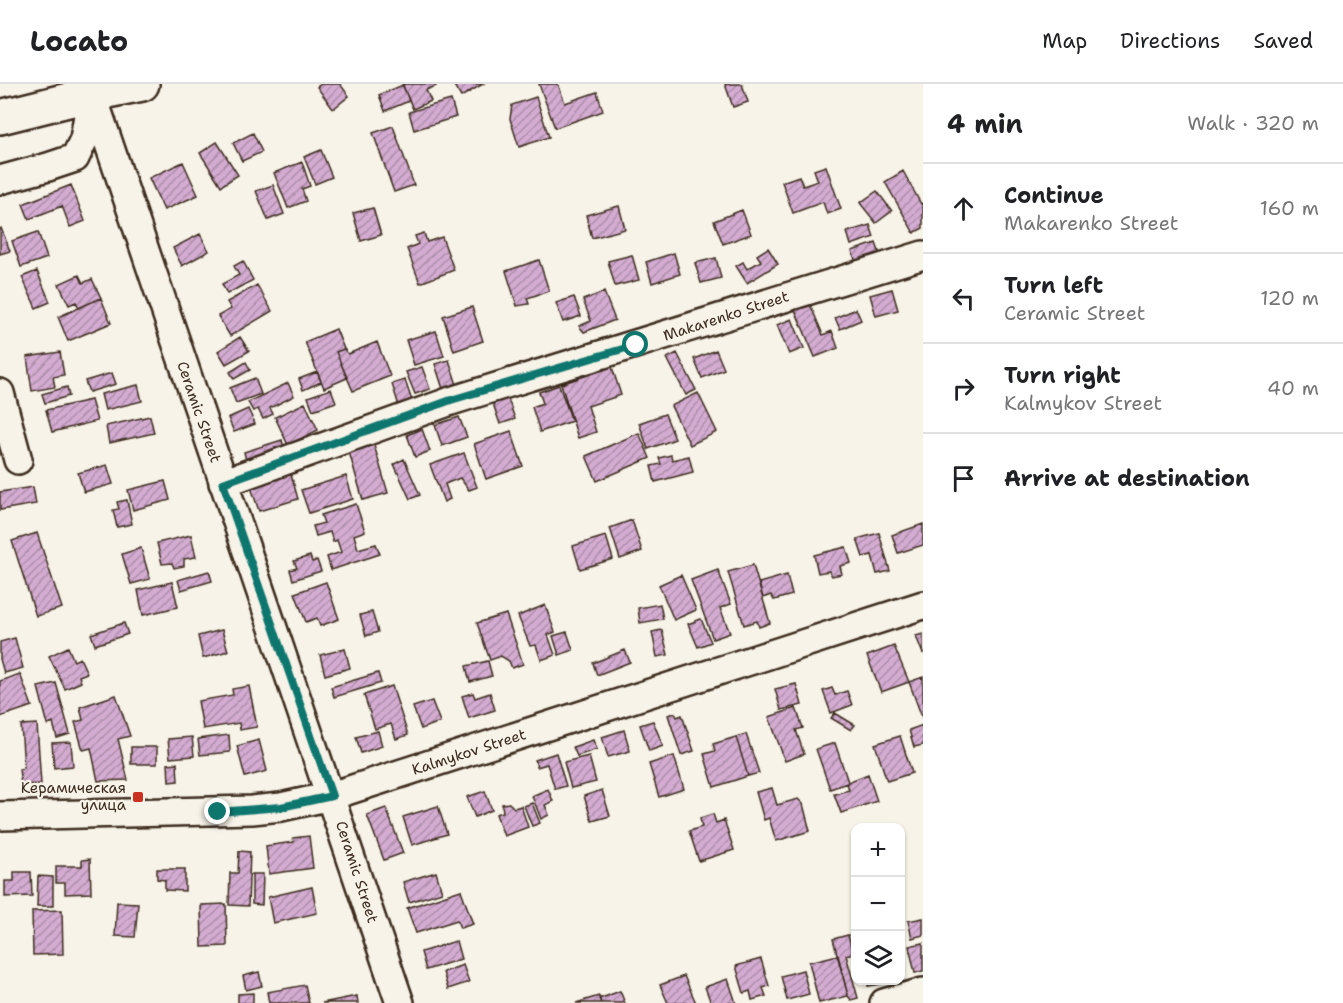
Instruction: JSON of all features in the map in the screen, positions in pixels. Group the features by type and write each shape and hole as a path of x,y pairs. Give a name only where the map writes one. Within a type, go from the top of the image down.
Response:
{"main road":[{"path":"0,117 142,84"}],"street":[{"path":"0,180 75,158 84,139 92,94"},
{"name":"Ceramic Street","path":"92,94 223,483 332,796 400,1003"},
{"name":"Makarenko Street","path":"223,483 451,400 923,255"},
{"path":"0,393 18,460"},
{"name":"Kalmykov Street","path":"0,816 252,810 281,807 332,796 923,606"},
{"path":"884,1003 923,992"}],"building":[{"path":"321,84 340,84 349,96 333,109 317,87"},
{"path":"402,84 435,84 436,86 426,90 431,101 413,109"},
{"path":"453,84 483,84 461,97"},
{"path":"539,84 558,84 565,103 597,92 603,111 555,128"},
{"path":"725,84 742,84 748,102 733,107"},
{"path":"403,85 409,101 385,111 379,95"},
{"path":"536,97 549,137 519,147 510,119 512,105"},
{"path":"451,100 456,117 414,130 409,112"},
{"path":"393,126 414,185 394,192 373,133"},
{"path":"253,133 262,152 242,161 233,143"},
{"path":"217,142 238,175 221,186 200,153"},
{"path":"321,150 332,177 315,184 304,157"},
{"path":"183,162 198,195 164,210 149,178"},
{"path":"302,162 310,186 302,189 306,201 288,208 274,173"},
{"path":"826,166 841,209 827,214 823,202 793,213 782,182 799,176 803,186 818,181 814,170"},
{"path":"903,171 921,204 923,203 923,228 914,233 885,182"},
{"path":"71,185 85,221 70,227 62,206 29,219 23,204"},
{"path":"273,185 284,214 268,220 256,191"},
{"path":"877,191 892,211 876,223 860,203"},
{"path":"619,206 625,229 592,238 586,215"},
{"path":"373,208 381,235 361,241 353,213"},
{"path":"742,210 751,234 723,244 714,221"},
{"path":"870,225 874,237 851,245 847,232"},
{"path":"0,229 10,251 0,254"},
{"path":"38,232 47,258 21,267 12,241"},
{"path":"424,233 427,242 442,237 454,270 420,283 407,249 418,244 415,236"},
{"path":"200,234 209,251 182,266 173,248"},
{"path":"876,243 881,257 857,265 852,251"},
{"path":"768,248 778,264 747,283 736,266 743,262 747,269 761,261 757,255"},
{"path":"674,253 680,274 652,283 646,262"},
{"path":"632,255 639,280 615,286 608,261"},
{"path":"716,258 721,278 701,283 695,263"},
{"path":"539,260 549,291 527,298 529,304 517,306 506,271"},
{"path":"243,261 253,280 227,294 222,284 239,275 234,266"},
{"path":"37,271 50,302 36,308 22,277"},
{"path":"79,275 83,283 92,279 101,298 79,308 76,302 69,305 59,284"},
{"path":"257,285 272,311 230,336 218,316 231,309 227,302"},
{"path":"892,289 898,310 876,316 870,295"},
{"path":"604,292 615,320 584,332 579,326 591,321 583,300"},
{"path":"574,297 581,316 563,322 556,303"},
{"path":"101,298 111,323 68,341 58,317"},
{"path":"810,304 823,335 832,331 838,348 815,357 795,310"},
{"path":"472,307 483,341 454,351 443,316"},
{"path":"856,309 861,320 840,329 835,318"},
{"path":"792,319 804,348 789,354 777,325"},
{"path":"336,329 344,349 336,352 347,378 324,388 305,342"},
{"path":"436,331 444,356 414,365 406,340"},
{"path":"240,337 249,351 226,364 218,351"},
{"path":"377,342 390,376 353,391 336,352 344,349 348,354"},
{"path":"716,350 724,369 702,378 694,359"},
{"path":"60,352 64,375 53,377 55,387 32,391 27,357"},
{"path":"677,353 696,390 686,395 667,358"},
{"path":"449,360 457,385 443,389 435,364"},
{"path":"246,362 250,370 234,379 230,372"},
{"path":"422,367 430,389 415,394 406,372"},
{"path":"612,367 621,395 588,406 596,432 578,438 561,384"},
{"path":"317,372 321,382 303,390 299,379"},
{"path":"112,373 116,384 89,392 85,381"},
{"path":"255,378 261,394 236,403 230,388"},
{"path":"405,380 412,401 399,406 392,384"},
{"path":"288,383 294,396 270,408 273,414 263,419 258,409 253,411 248,402"},
{"path":"138,385 142,401 105,410 101,394"},
{"path":"559,385 572,421 540,432 532,407 543,403 539,392"},
{"path":"67,387 69,396 45,403 42,394"},
{"path":"331,389 336,402 313,410 308,397"},
{"path":"506,393 515,419 500,424 491,398"},
{"path":"698,393 717,432 690,445 671,406"},
{"path":"91,400 97,421 52,432 46,410"},
{"path":"305,403 318,430 288,445 275,417"},
{"path":"248,409 255,424 234,432 228,418"},
{"path":"665,414 675,439 648,449 639,423"},
{"path":"150,416 154,433 109,443 106,426"},
{"path":"459,417 467,437 442,446 435,425"},
{"path":"422,429 430,451 415,457 407,435"},
{"path":"511,431 523,466 486,479 474,444"},
{"path":"639,433 650,458 597,481 586,456"},
{"path":"282,440 285,452 247,464 244,452"},
{"path":"374,445 388,493 363,500 349,452"},
{"path":"464,453 477,487 469,490 460,478 445,484 450,499 444,502 430,465"},
{"path":"671,455 672,460 689,456 693,472 655,482 651,466 661,464 659,458"},
{"path":"404,459 420,495 410,499 394,464"},
{"path":"107,465 113,484 84,492 78,473"},
{"path":"290,471 298,499 259,511 250,484"},
{"path":"346,476 353,499 309,513 301,490"},
{"path":"165,481 170,500 133,510 128,490"},
{"path":"33,487 36,504 0,510 0,492"},
{"path":"127,500 132,524 117,527 113,510 119,509 117,502"},
{"path":"356,504 365,531 354,535 358,549 376,544 380,554 331,570 327,557 341,552 337,540 333,542 330,532 316,536 313,526 324,523 321,515"},
{"path":"632,520 642,551 620,559 610,528"},
{"path":"923,524 923,545 898,553 892,535"},
{"path":"37,533 62,608 36,616 12,541"},
{"path":"879,533 890,571 877,574 872,555 863,557 857,539"},
{"path":"191,535 196,557 184,559 184,566 174,568 172,563 162,564 157,543"},
{"path":"606,536 613,559 580,569 573,546"},
{"path":"846,547 851,563 840,566 842,574 832,576 829,571 818,573 814,555"},
{"path":"141,548 150,579 131,584 122,554"},
{"path":"310,556 312,562 317,560 321,571 293,580 290,570 297,568 294,561"},
{"path":"753,565 770,623 759,627 757,621 744,625 728,572"},
{"path":"718,570 731,604 720,608 730,633 713,639 691,580"},
{"path":"209,571 212,581 181,590 178,580"},
{"path":"681,575 696,610 674,620 659,585"},
{"path":"787,575 792,595 774,600 771,595 763,598 759,583"},
{"path":"172,582 178,607 143,615 138,590"},
{"path":"326,582 339,619 320,626 317,618 306,622 295,593"},
{"path":"660,604 663,619 640,623 638,608"},
{"path":"545,605 555,632 548,635 555,655 541,660 536,645 530,646 518,616"},
{"path":"372,612 378,632 366,636 360,615"},
{"path":"506,614 523,664 512,668 509,661 501,656 490,660 477,623"},
{"path":"701,619 711,642 698,647 688,624"},
{"path":"124,623 128,634 95,645 91,634"},
{"path":"222,630 228,651 203,658 198,636"},
{"path":"662,630 668,655 657,657 652,632"},
{"path":"567,632 573,650 559,655 553,636"},
{"path":"923,634 923,654 916,636"},
{"path":"15,638 23,668 4,673 0,659 0,642"},
{"path":"894,646 909,682 881,692 867,656"},
{"path":"68,647 74,661 80,658 87,673 79,676 81,682 65,689 49,656"},
{"path":"345,649 350,668 325,675 320,655"},
{"path":"625,650 630,662 597,675 593,663"},
{"path":"488,661 492,676 470,682 466,666"},
{"path":"378,673 381,683 334,697 331,687"},
{"path":"20,674 32,706 0,717 0,681"},
{"path":"923,677 923,720 909,682"},
{"path":"56,683 70,734 57,738 53,723 48,725 38,687"},
{"path":"796,684 802,705 781,710 775,689"},
{"path":"249,686 257,727 240,730 239,723 203,729 198,701 233,695 232,689"},
{"path":"392,686 408,735 396,739 391,724 375,729 364,695"},
{"path":"832,688 835,695 847,691 852,705 831,713 823,691"},
{"path":"473,693 475,698 490,693 495,710 469,718 462,696"},
{"path":"116,695 130,736 118,739 128,780 98,781 91,748 83,750 75,722 83,720 80,707"},
{"path":"432,701 440,722 421,729 413,707"},
{"path":"796,708 803,728 796,730 804,754 785,761 769,717"},
{"path":"675,713 677,717 682,715 694,751 681,755 668,715"},
{"path":"835,713 855,725 851,730 831,718"},
{"path":"653,721 663,746 649,751 640,725"},
{"path":"37,724 41,784 21,785 19,769 24,768 21,725"},
{"path":"923,725 923,745 914,747 909,730"},
{"path":"624,730 630,751 608,757 602,737"},
{"path":"378,731 382,746 361,753 356,737"},
{"path":"746,734 759,773 748,776 736,737"},
{"path":"229,735 230,752 200,755 198,739"},
{"path":"900,736 912,773 887,781 875,744"},
{"path":"192,737 194,756 170,758 168,739"},
{"path":"736,737 748,776 714,787 704,754 715,751 713,744"},
{"path":"259,740 267,771 245,777 237,746"},
{"path":"593,740 597,749 577,756 573,747"},
{"path":"71,742 73,766 54,768 52,743"},
{"path":"835,743 848,782 868,774 877,801 841,813 834,794 849,790 847,783 830,789 816,749"},
{"path":"131,747 157,747 157,764 131,764"},
{"path":"556,753 566,786 555,789 547,764 537,767 535,760"},
{"path":"589,756 596,782 571,788 564,762"},
{"path":"674,756 684,789 659,797 649,764"},
{"path":"177,763 178,781 169,782 168,764"},
{"path":"772,788 777,805 798,799 803,804 810,831 776,841 769,818 764,820 756,792"},
{"path":"548,789 553,801 545,805 549,815 541,819 532,796"},
{"path":"602,790 610,816 592,821 584,796"},
{"path":"485,791 492,810 475,817 467,797"},
{"path":"509,803 514,808 521,806 528,827 504,836 496,814 503,812 502,804"},
{"path":"532,803 540,823 532,826 524,806"},
{"path":"438,806 447,834 412,845 403,817"},
{"path":"386,808 403,853 384,860 367,815"},
{"path":"713,814 716,823 724,820 734,850 699,861 689,831 702,827 700,818"},
{"path":"309,836 313,868 269,874 266,846 294,842 293,838"},
{"path":"239,851 250,852 248,906 229,905 230,873 238,873"},
{"path":"90,859 91,893 65,894 65,883 56,883 56,866 82,866 82,860"},
{"path":"157,869 185,869 185,891 165,890 165,880 157,879"},
{"path":"14,872 31,872 32,896 5,897 5,881 14,881"},
{"path":"436,872 442,892 409,902 403,882"},
{"path":"252,874 263,874 262,905 252,904"},
{"path":"38,876 53,877 53,906 37,906"},
{"path":"312,887 317,913 273,923 268,897"},
{"path":"461,890 473,924 460,928 457,920 416,933 407,908"},
{"path":"117,902 138,903 135,937 115,936"},
{"path":"226,904 227,946 202,947 201,905"},
{"path":"62,910 63,954 33,955 32,911"},
{"path":"923,918 923,935 912,938 908,921"},
{"path":"848,935 851,954 846,955 851,973 851,985 854,985 858,998 851,1000 848,996 833,939"},
{"path":"456,941 461,959 426,970 421,952"},
{"path":"923,943 923,971 915,973 909,946"},
{"path":"838,955 848,996 819,1003 809,962"},
{"path":"761,959 769,986 763,988 766,996 752,1000 750,991 744,993 736,966"},
{"path":"463,965 469,982 448,989 443,972"},
{"path":"803,970 809,994 787,1000 781,976"},
{"path":"259,972 262,986 246,990 243,976"},
{"path":"684,976 696,1003 668,1003 660,985"},
{"path":"728,979 736,1003 711,1003 705,987"},
{"path":"305,985 309,1003 269,1003 267,992"},
{"path":"620,991 625,1003 601,1003 599,999"},
{"path":"253,993 253,1003 238,1003 238,994"},
{"path":"357,996 358,1003 322,1003"},
{"path":"599,996 601,1003 576,1003"}],"place":[{"name":"Керамическая улица","path":"138,797"}],"route":[{"path":"218,812 281,807 332,796 223,483 451,400 636,345"}]}
